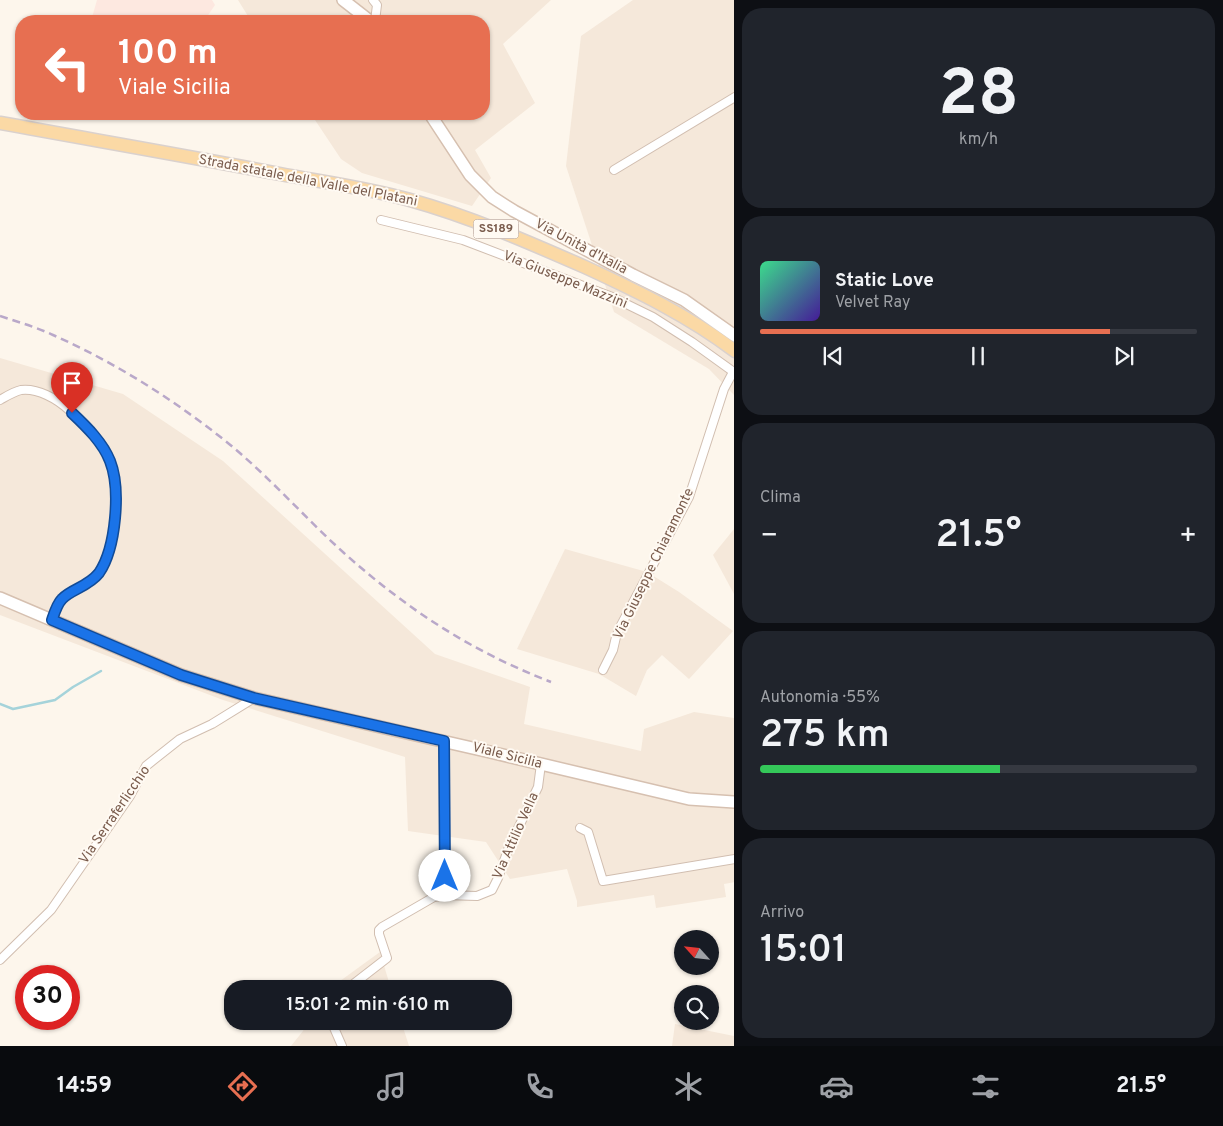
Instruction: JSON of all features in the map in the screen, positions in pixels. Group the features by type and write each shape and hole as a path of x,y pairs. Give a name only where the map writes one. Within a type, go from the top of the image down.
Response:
{"main road":[{"name":"Strada statale della Valle del Platani","path":"0,123 409,200 475,221 535,245 628,287 678,313 734,351"}],"street":[{"path":"343,0 362,15"},
{"path":"373,0 376,5 376,15"},
{"path":"614,170 734,97"},
{"name":"Via Unità d'Italia","path":"434,120 470,175 492,197 514,211 633,275 684,300 734,336"},
{"name":"Via Giuseppe Mazzini","path":"381,220 463,240 612,297 653,317 692,342 734,373"},
{"name":"Via Giuseppe Chiaramonte","path":"603,670 613,650 620,627 689,497 724,389 734,373"},
{"path":"0,400 22,390 34,391 61,403 84,424 104,449 111,462 115,487 115,512 111,538 103,565 93,579 61,600 52,620"},
{"name":"Viale Sicilia","path":"0,598 181,675 254,698 689,799 734,802"},
{"name":"Via Serraferlicchio","path":"0,960 51,910 130,796 146,766 180,738 212,724 254,698"},
{"path":"444,741 445,895"},
{"name":"Via Attilio Vella","path":"359,980 387,958 379,934 379,930 382,927 434,897 445,895 477,896 492,890 509,847 538,787 541,764"},
{"path":"580,828 588,832 603,881 734,859"},
{"path":"335,1030 342,1046"}],"shaded area":[{"path":"97,0 212,0 215,5 208,15 93,15"},
{"path":"238,0 551,0 503,44 535,103 475,150 491,178 472,206 362,173 341,159 315,120 490,120 490,15 247,15"},
{"path":"633,0 734,0 734,395 709,369 614,312 566,166 581,36"},
{"path":"0,358 123,394 223,461 435,654 530,687 524,724 641,751 644,729 694,712 734,718 734,882 724,884 726,897 656,908 654,895 577,907 577,901 567,869 510,879 486,842 408,831 405,757 223,700 0,615"},
{"path":"734,529 734,594 713,555"},
{"path":"565,549 647,572 679,592 733,631 689,679 662,655 647,670 636,696 599,674 517,649"},
{"path":"380,952 388,980 341,980"},
{"path":"404,1030 409,1046 291,1046 303,1031"},
{"path":"674,1030 704,1030 734,1036 734,1046 672,1046"}],"waterway":[{"path":"0,704 13,709 55,700 101,671"}],"railway":[{"path":"0,316 40,330 76,346 120,369 162,395 239,452 344,553 392,593 467,643 551,682"}],"route":[{"path":"72,413 84,424 104,449 111,462 115,487 114,524 108,552 99,573 80,589 61,600 52,620 181,675 254,698 444,741 445,876"}]}
